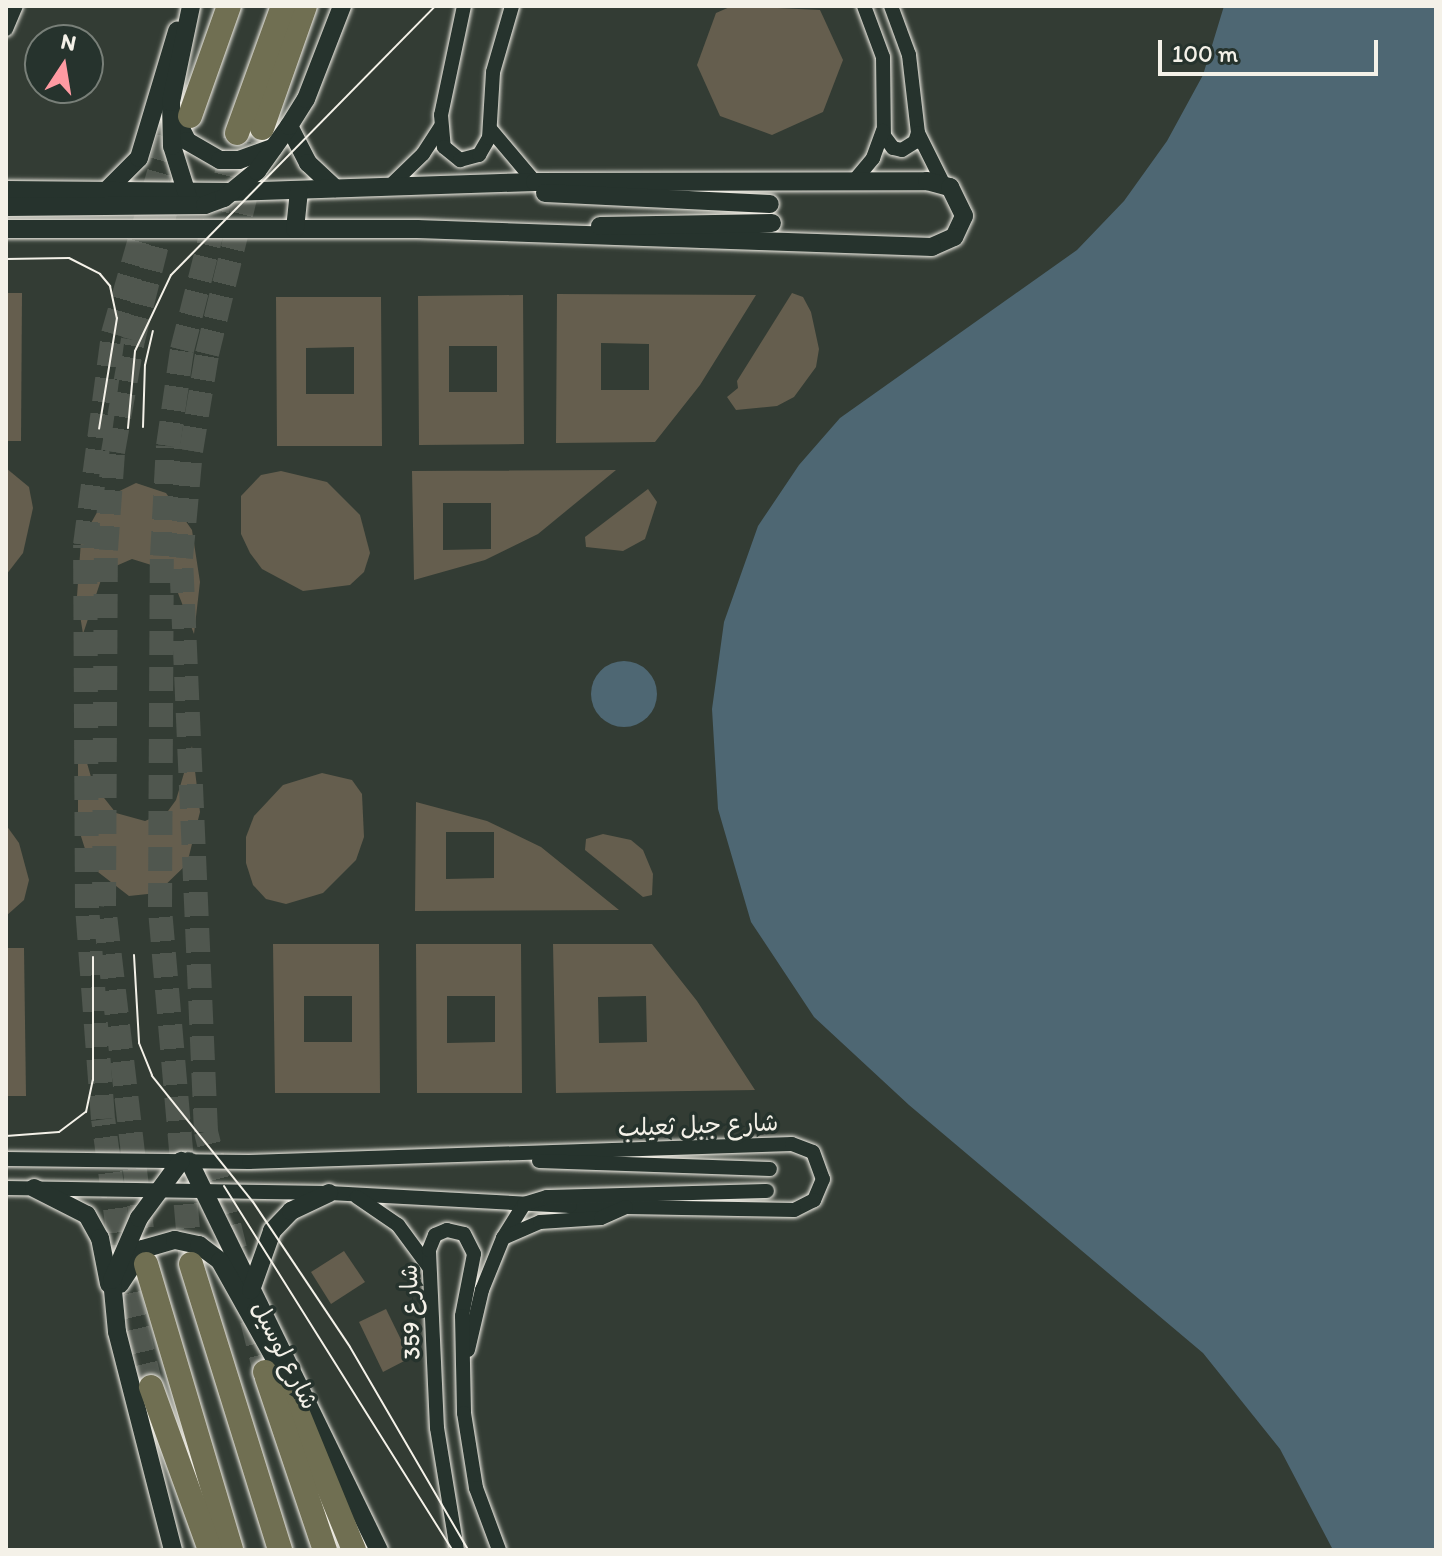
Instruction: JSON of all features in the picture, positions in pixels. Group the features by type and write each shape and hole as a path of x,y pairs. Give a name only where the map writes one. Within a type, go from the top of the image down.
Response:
{"highway":[{"path":"181,101 212,6"},
{"path":"181,101 229,6"},
{"path":"237,133 283,6"},
{"path":"270,137 292,45 305,6"},
{"path":"292,45 321,6"},
{"path":"146,1264 231,1550"},
{"path":"191,1264 280,1550"},
{"path":"325,1550 265,1372 297,1411 354,1550"},
{"path":"192,1550 151,1387 210,1550"}],"street":[{"path":"6,29 16,6"},
{"path":"189,6 177,125 202,153 239,160 289,126 306,99 342,6"},
{"path":"109,188 139,158 163,65 189,6"},
{"path":"464,6 443,92 441,126 444,147 460,160 479,155 491,130 493,72 512,6"},
{"path":"864,6 883,57 885,141 897,150 912,146 918,133"},
{"path":"6,229 417,229 932,247 947,242 962,224 960,200 943,183 918,133 909,55 891,6"},
{"path":"181,101 172,146 183,190 195,206 250,229"},
{"path":"289,126 308,163 335,188"},
{"path":"389,187 423,154 441,126"},
{"path":"491,130 535,182"},
{"path":"854,181 873,158 883,131"},
{"path":"6,207 195,206 231,192 270,137"},
{"path":"429,188 535,182 943,183"},
{"path":"6,190 109,188 231,192 429,188 771,214 417,229"},
{"path":"295,229 299,190"},
{"name":"شارع جبل ثعيلب","path":"6,1159 185,1161 404,1157 792,1144 813,1152 823,1172 814,1200 794,1210 524,1204 329,1193 6,1188"},
{"path":"404,1157 770,1169"},
{"path":"113,1302 112,1280 120,1253 161,1190 185,1161"},
{"name":"شارع لوسيل","path":"185,1161 325,1434 379,1550"},
{"path":"34,1188 69,1202 95,1226 173,1550"},
{"path":"463,1370 482,1290 503,1238 524,1204 570,1193 767,1191"},
{"path":"251,1290 272,1231 291,1211 329,1193"},
{"path":"349,1194 398,1225 431,1272"},
{"path":"503,1238 540,1222 601,1218 627,1207"},
{"name":"شارع 359","path":"457,1550 437,1428 429,1250 435,1235 456,1231 469,1239 474,1254 462,1316 470,1454 499,1550"},
{"path":"113,1302 125,1271 143,1249 175,1240 211,1252 259,1338 325,1434"}],"water":[{"path":"1224,6 1436,6 1436,1550 1333,1550 1280,1449 1203,1353 909,1105 814,1017 751,922 718,809 712,709 724,622 758,526 799,465 840,418 1077,250 1124,201 1167,141 1203,75"},
{"path":"624,661 637,664 647,671 654,681 657,694 654,707 647,717 637,724 624,727 611,724 601,717 594,707 591,694 594,681 601,671 611,664"}],"building":[{"path":"732,6 820,10 843,60 823,112 772,135 720,116 697,65 716,13"},
{"path":"6,293 22,293 21,441 6,441"},
{"path":"792,293 803,297 811,312 819,349 816,367 794,397 777,406 736,410 727,397 738,388 737,381"},
{"path":"557,294 756,295 700,385 655,442 556,443","holes":["601,343 649,344 649,390 601,390"]},
{"path":"523,295 524,444 419,445 418,296","holes":["449,346 497,346 497,392 449,392"]},
{"path":"276,297 381,297 382,446 277,446","holes":["354,347 354,394 306,394 306,348"]},
{"path":"6,468 29,487 33,508 23,553 6,575"},
{"path":"616,470 538,534 485,560 414,580 412,471","holes":["443,503 491,503 491,549 443,550"]},
{"path":"281,471 327,482 360,515 370,553 364,572 350,585 303,591 262,569 250,553 241,534 241,496 261,475"},
{"path":"136,483 166,493 192,530 200,582 194,634 174,583 161,568 132,559 109,569 101,580 83,634 77,596 81,541 105,498"},
{"path":"648,489 657,502 645,539 623,551 586,547 585,537"},
{"path":"192,746 200,812 187,864 157,893 129,896 98,872 86,852 78,827 78,763 87,763 93,784 116,813 145,821 168,811 176,800"},
{"path":"322,773 352,780 362,794 364,837 356,860 323,893 286,904 266,899 253,885 246,863 246,837 254,816 283,785"},
{"path":"416,802 487,821 541,847 619,910 415,911","holes":["446,832 494,832 494,878 446,879"]},
{"path":"6,825 19,843 29,880 24,900 6,916"},
{"path":"603,834 631,840 643,850 653,874 652,895 643,897 585,850 586,839"},
{"path":"273,944 379,944 380,1093 275,1093","holes":["304,996 352,996 352,1042 304,1042"]},
{"path":"416,944 521,944 522,1093 417,1093","holes":["447,996 495,996 495,1042 447,1043"]},
{"path":"553,944 652,944 697,1001 755,1090 556,1093","holes":["646,996 647,1042 599,1043 598,997"]},
{"path":"6,948 24,948 26,1096 6,1096"},
{"path":"344,1251 365,1282 331,1304 311,1272"},
{"path":"386,1309 410,1358 383,1372 359,1322"}],"tunnel":[{"path":"151,1387 123,1268 103,1119 87,908 85,545 113,334 184,84"},
{"path":"235,1249 206,1132 181,558 191,451 207,354 262,128"},
{"path":"191,1264 160,907 162,556 168,446 182,350 237,133"},
{"path":"146,1264 104,906 106,550 113,452 133,340 172,185"},
{"path":"252,1320 265,1372"}],"tram line":[{"path":"128,428 135,351 171,275 435,6"},
{"path":"6,259 69,258 100,274 110,286 117,318 99,429"},
{"path":"143,427 145,365 153,331"},
{"path":"134,955 139,1043 152,1076 253,1202 350,1347 468,1550"},
{"path":"6,1136 59,1132 86,1112 93,1080 93,957"},
{"path":"224,1186 452,1550"}]}
